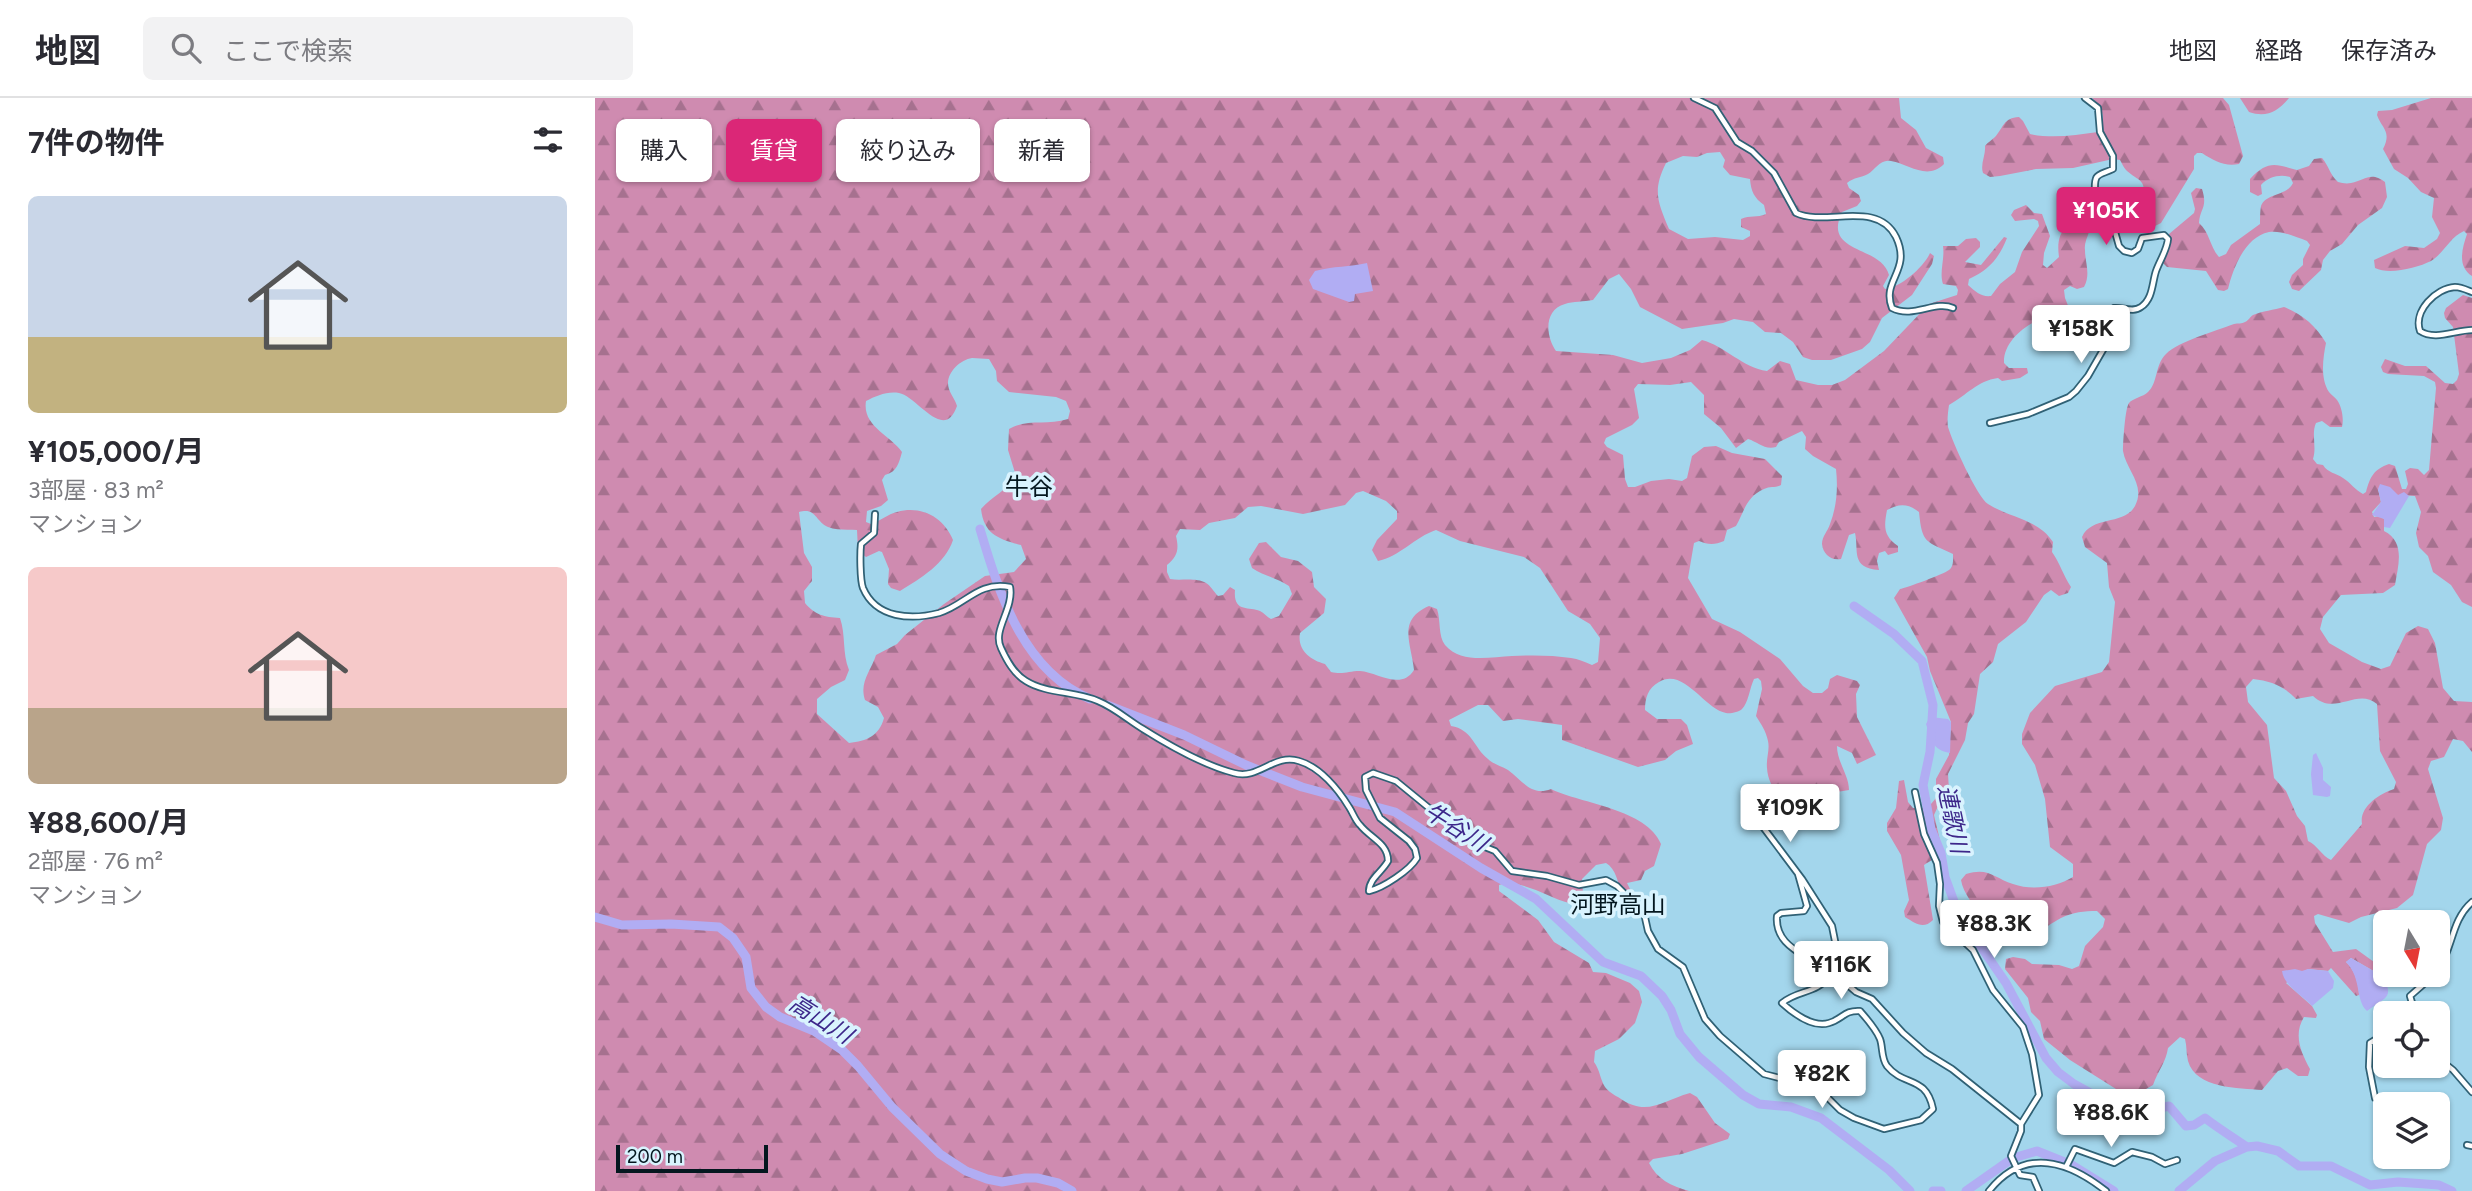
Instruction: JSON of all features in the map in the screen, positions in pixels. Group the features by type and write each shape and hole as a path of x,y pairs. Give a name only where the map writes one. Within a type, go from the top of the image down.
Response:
{"street":[{"path":"1694,98 1715,108 1737,142 1774,173 1796,213 1810,217 1860,216 1876,220 1892,231 1899,245 1902,261 1889,290 1892,309 1902,312 1944,305 1953,307"},
{"path":"1990,423 2028,414 2069,397 2076,391 2107,343 2111,312 2114,308 2133,310 2143,306 2150,295 2155,274 2168,245 2168,239 2164,235 2142,238 2138,249 2132,253 2123,251 2119,246 2110,206 2100,200 2095,192 2096,177 2113,169 2113,156 2100,132 2098,108 2085,98"},
{"path":"2472,292 2455,287 2444,291 2423,307 2418,320 2420,331 2428,335 2472,330"},
{"path":"876,514 874,533 860,547 863,587 879,607 893,615 913,617 940,612 985,588 1000,585 1010,587 1011,598 998,641 1015,673 1034,685 1098,701 1212,766 1234,773 1257,773 1269,764 1289,759 1313,767 1342,796 1357,822 1387,851 1388,861 1372,880 1369,891 1379,889 1405,872 1417,858 1409,841 1380,818 1366,790 1364,777 1373,773 1396,781 1429,808 1451,821 1475,843 1495,851 1512,871 1547,876 1579,885 1600,879 1610,881 1644,913 1648,931 1658,949 1683,967 1705,1019 1720,1036 1764,1074 1818,1088 1840,1110 1853,1118 1884,1129 1921,1119 1933,1109 1930,1096 1922,1086 1892,1071 1884,1063 1880,1038 1860,1011 1851,1010 1825,1024 1798,1017 1782,1003 1789,997 1822,986 1830,975 1813,960 1784,942 1779,935 1777,916 1781,913 1804,911 1807,906 1798,874"},
{"path":"1915,792 1924,834 1937,863 1941,884 1938,906 1943,922 1973,950 1993,990 2023,1027 2032,1054 2039,1095 2021,1124 2011,1156 2020,1175 2033,1177 2039,1191"},
{"path":"1763,827 1832,926 1838,956 1849,985 1856,992 1872,999 1903,1033 1926,1053 1952,1069 2021,1124"},
{"path":"2450,942 2462,913 2472,902"},
{"path":"2411,1001 2410,996 2420,987"},
{"path":"2373,1041 2370,1043 2369,1067 2374,1092"},
{"path":"2450,1068 2472,1092"},
{"path":"2068,1164 2074,1149 2111,1163 2118,1162 2132,1153 2154,1157 2165,1164 2177,1160"},
{"path":"1989,1191 2017,1167 2051,1162 2068,1164 2106,1191"}],"green space":[{"path":"595,98 1899,98 1901,118 1916,130 1926,148 1943,157 1944,164 1938,169 1925,171 1887,161 1868,174 1850,181 1847,183 1849,188 1859,195 1861,201 1857,206 1842,212 1838,226 1840,235 1846,242 1884,265 1889,275 1883,286 1885,289 1898,285 1911,276 1930,253 1934,256 1932,264 1912,295 1882,318 1870,342 1862,349 1831,360 1812,360 1803,357 1793,342 1781,333 1765,332 1753,322 1734,319 1682,329 1640,307 1619,274 1609,279 1593,300 1571,302 1558,307 1548,325 1550,339 1556,351 1613,355 1642,363 1671,358 1690,350 1702,340 1758,369 1767,371 1780,361 1790,364 1796,380 1818,385 1832,385 1845,380 1884,351 1929,304 1957,295 1956,286 1943,284 1943,246 1958,246 1966,239 1976,238 1980,247 1965,262 1981,265 2004,237 2007,238 1993,263 1969,279 1968,285 1976,292 1991,296 2000,284 2015,272 2022,252 2039,226 2034,219 2015,221 2011,215 2014,210 2026,205 2034,213 2042,214 2050,236 2044,253 2043,265 2047,268 2059,257 2059,240 2065,228 2077,222 2094,220 2096,228 2089,232 2085,246 2087,273 2084,287 2077,289 2070,286 2064,290 2071,313 2062,316 2057,313 2030,324 2015,337 2005,354 2004,363 2009,368 2027,368 2028,373 2020,378 2002,381 1998,378 1984,382 1949,405 1948,427 1983,499 1996,509 2032,524 2047,534 2053,542 2052,552 2071,587 2068,593 2059,596 2051,590 2044,595 2026,622 1998,644 1993,662 1980,674 1974,714 1948,774 1949,790 1944,793 1934,815 1943,853 1924,865 1933,920 1926,925 1905,917 1904,911 1909,900 1901,855 1887,831 1887,823 1896,808 1899,781 1904,780 1908,802 1913,808 1923,808 1936,798 1936,779 1949,755 1951,722 1927,657 1894,598 1900,589 1949,570 1953,554 1927,540 1919,512 1903,505 1887,510 1886,530 1898,546 1898,552 1888,555 1885,551 1879,553 1879,570 1870,569 1860,562 1855,533 1849,535 1841,559 1828,556 1822,544 1836,503 1836,469 1805,449 1806,437 1802,431 1779,442 1776,447 1765,447 1748,439 1736,448 1721,428 1704,414 1704,395 1691,382 1670,385 1638,384 1634,389 1639,418 1632,425 1606,438 1604,443 1623,455 1628,487 1669,479 1682,481 1687,478 1692,456 1704,447 1716,446 1732,453 1765,459 1782,476 1781,485 1764,489 1750,500 1736,526 1727,530 1724,541 1715,544 1699,541 1694,543 1688,578 1712,619 1740,632 1780,659 1803,686 1813,693 1822,693 1828,688 1830,679 1837,675 1857,681 1860,685 1856,694 1857,717 1876,755 1857,764 1852,753 1837,746 1849,790 1837,792 1830,815 1813,815 1796,808 1779,795 1768,776 1768,741 1756,716 1762,689 1758,678 1754,679 1744,707 1730,713 1718,710 1677,680 1668,679 1655,684 1648,694 1645,710 1657,719 1681,719 1687,725 1693,744 1676,751 1665,760 1638,767 1562,740 1562,725 1518,719 1503,721 1488,705 1478,705 1449,720 1451,726 1468,735 1490,761 1508,770 1532,789 1551,789 1628,815 1654,832 1661,844 1654,866 1645,871 1641,880 1627,883 1631,891 1627,894 1621,893 1614,872 1606,863 1596,865 1582,879 1583,894 1576,902 1561,901 1516,884 1499,885 1499,891 1538,920 1554,942 1589,963 1593,972 1606,973 1630,983 1639,991 1642,1002 1635,1023 1619,1039 1595,1051 1594,1062 1606,1088 1628,1103 1646,1107 1690,1093 1697,1097 1715,1123 1730,1134 1728,1139 1682,1154 1653,1159 1649,1163 1665,1181 1689,1191 595,1191","holes":["1720,152 1725,160 1723,167 1730,175 1750,179 1754,194 1764,205 1766,214 1741,219 1741,227 1750,231 1750,236 1743,240 1715,237 1688,239 1669,229 1658,196 1659,181 1666,163 1683,156 1697,157","972,358 989,359 996,371 997,381 1009,392 1056,397 1066,401 1070,411 1068,419 1023,424 1009,429 1008,450 1016,476 981,509 989,530 999,538 1021,545 1026,559 1014,572 985,576 944,604 897,644 876,655 863,688 865,700 878,707 884,718 879,729 871,736 849,743 817,714 817,699 845,680 849,670 840,618 820,615 805,603 804,591 812,581 812,567 804,553 799,512 809,511 831,528 857,530 858,551 866,557 882,552 889,569 888,584 891,588 900,591 931,570 944,556 953,540 938,520 923,512 906,510 871,524 866,522 867,511 888,500 882,480 897,466 902,452 872,424 866,410 866,401 886,393 899,393 938,419 945,420 952,416 957,406 948,384 951,374 958,365","1363,491 1386,501 1397,511 1397,519 1377,540 1372,550 1378,561 1436,530 1460,541 1524,557 1540,568 1568,611 1590,624 1600,638 1598,662 1592,665 1574,658 1549,656 1476,658 1459,655 1445,645 1441,637 1437,609 1429,606 1419,612 1409,625 1414,670 1409,676 1396,680 1360,671 1335,673 1325,664 1310,657 1301,644 1300,633 1324,613 1326,599 1314,587 1312,572 1298,561 1281,557 1266,542 1259,543 1249,559 1252,568 1289,586 1292,594 1279,616 1271,619 1260,611 1239,605 1235,590 1230,587 1223,595 1218,596 1202,581 1170,579 1167,565 1177,552 1176,536 1180,529 1200,530 1209,523 1235,518 1248,507 1261,506 1303,514 1345,505 1356,493"]},
{"path":"2092,98 2223,98 2229,105 2243,156 2239,164 2229,165 2197,153 2194,156 2194,169 2161,223 2149,229 2138,228 2131,222 2126,193 2131,191 2138,200 2143,196 2144,190 2140,180 2126,170 2120,160 1990,177 1983,173 1985,146 2010,119 2019,117 2030,134 2064,136 2098,132 2103,114"},
{"path":"2240,98 2289,98 2276,110 2261,114 2249,112"},
{"path":"2431,98 2472,98 2472,276 2463,262 2462,251 2467,234 2464,231 2436,258 2425,264 2395,271 2375,268 2374,260 2405,246 2424,248 2437,239 2440,233 2432,217 2434,198 2421,192 2408,178 2394,169 2383,149 2387,138 2377,115 2378,111 2392,110"},
{"path":"2322,158 2338,182 2349,183 2376,177 2385,182 2387,197 2382,208 2358,225 2342,244 2330,251 2323,260 2321,270 2299,291 2292,289 2289,282 2292,275 2303,265 2310,245 2307,241 2283,233 2269,232 2253,240 2241,254 2228,289 2224,291 2218,290 2206,271 2167,267 2161,261 2169,234 2194,213 2191,193 2196,188 2202,189 2204,200 2199,223 2219,257 2260,224 2261,206 2267,199 2286,190 2293,183 2290,177 2286,176 2271,178 2261,185 2262,194 2258,196 2250,192 2250,179 2256,173 2272,165 2297,170 2309,166 2314,159"},
{"path":"2463,295 2472,298 2472,607 2462,602 2451,585 2433,572 2428,556 2419,547 2416,533 2421,512 2415,496 2398,495 2378,489 2381,502 2372,512 2374,517 2380,516 2384,519 2384,531 2391,536 2398,548 2399,562 2395,585 2383,593 2341,595 2323,617 2320,629 2329,643 2362,662 2381,669 2390,666 2406,633 2418,626 2428,629 2435,643 2443,688 2454,701 2472,702 2472,752 2463,741 2453,739 2444,757 2431,761 2428,769 2443,818 2441,830 2427,844 2413,895 2397,908 2373,910 2373,914 2349,923 2318,914 2314,916 2315,923 2333,952 2356,949 2373,961 2373,971 2351,958 2346,962 2357,982 2359,995 2356,996 2331,968 2328,971 2308,969 2286,983 2312,1006 2317,1015 2316,1018 2304,1017 2299,1030 2301,1050 2310,1069 2308,1076 2298,1076 2287,1068 2278,1071 2262,1090 2209,1082 2193,1070 2188,1061 2185,1039 2180,1037 2168,1048 2153,1085 2146,1089 2129,1091 2116,1089 2070,1060 2044,1039 2040,1021 2031,1012 2028,998 2005,969 2006,959 2013,957 2025,959 2032,964 2059,965 2072,969 2079,966 2085,946 2103,927 2105,919 2097,911 2074,913 2019,943 2001,945 1988,936 1961,880 1966,874 1980,872 2013,884 2036,887 2052,885 2073,877 2073,864 2050,847 2045,799 2035,765 2022,744 2022,734 2030,713 2055,686 2102,672 2109,662 2115,602 2109,587 2107,563 2085,547 2082,537 2093,526 2130,512 2138,498 2137,484 2123,451 2129,403 2146,394 2151,388 2162,358 2172,349 2234,324 2244,323 2253,315 2284,307 2308,321 2326,343 2324,381 2339,403 2342,413 2342,427 2330,427 2322,421 2316,423 2313,459 2363,494 2373,474 2389,464 2395,466 2402,489 2406,489 2408,484 2405,471 2410,468 2418,469 2424,475 2429,470 2435,382 2424,376 2388,374 2383,372 2381,367 2385,359 2405,366 2426,366 2445,383 2453,384 2459,374 2453,327 2444,313 2446,308","holes":["2253,679 2282,687 2296,699 2313,696 2329,704 2362,699 2377,704 2380,751 2396,782 2394,789 2382,794 2367,807 2362,824 2331,860 2308,841 2305,826 2297,816 2286,791 2274,778 2267,725 2248,702 2246,687"]}],"shaded area":[{"path":"1367,263 1373,291 1355,294 1354,301 1349,302 1313,289 1309,280 1315,271"},
{"path":"2380,484 2390,487 2398,495 2404,492 2409,496 2390,528 2384,527 2384,519 2372,515 2381,502 2378,489"},
{"path":"1930,717 1948,719 1951,722 1950,753 1944,752 1933,743 1926,724"},
{"path":"2316,753 2323,768 2323,780 2331,787 2330,796 2327,797 2313,795 2311,774 2313,755"},
{"path":"2351,958 2373,971 2373,987 2388,987 2387,996 2381,1001 2373,1001 2373,1007 2367,1011 2361,1001 2351,968 2346,962"},
{"path":"2282,971 2328,971 2334,981 2333,988 2312,1006 2283,976"}],"waterway":[{"name":"牛谷川","path":"980,529 1005,604 1031,650 1047,670 1090,699"},
{"name":"連歌川","path":"1854,606 1894,634 1922,661 1933,705 1930,752 1923,785 1931,829 1941,853 1945,877 1959,915 2006,983 2046,1058 2074,1084 2137,1119 2169,1106 2186,1126 2194,1125 2205,1118 2247,1147"},
{"name":"牛谷川","path":"1107,705 1184,735 1246,765 1302,787 1395,812 1481,868 1536,899 1603,962 1641,976 1662,996 1671,1010 1680,1034 1699,1057 1743,1095 1759,1104 1791,1107 1821,1118 1889,1170 1910,1191"},
{"name":"高山川","path":"595,917 622,925 719,927 733,938 746,957 751,988 766,1007 780,1017 814,1031 842,1050 892,1107 940,1154 966,1171 987,1179 1002,1182 1037,1178 1058,1183 1072,1191"},
{"name":"高山川","path":"2179,1191 2215,1161 2247,1147 2257,1146 2278,1151 2299,1166 2331,1166 2370,1185 2398,1182 2439,1185 2452,1191"},
{"name":"高山川","path":"1966,1191 2013,1158 2037,1151 2072,1165 2114,1191"},
{"name":"高山川","path":"1933,1191 1941,1191"}],"district":[{"name":"牛谷","path":"1029,486"},
{"name":"河野高山","path":"1618,904"}]}
